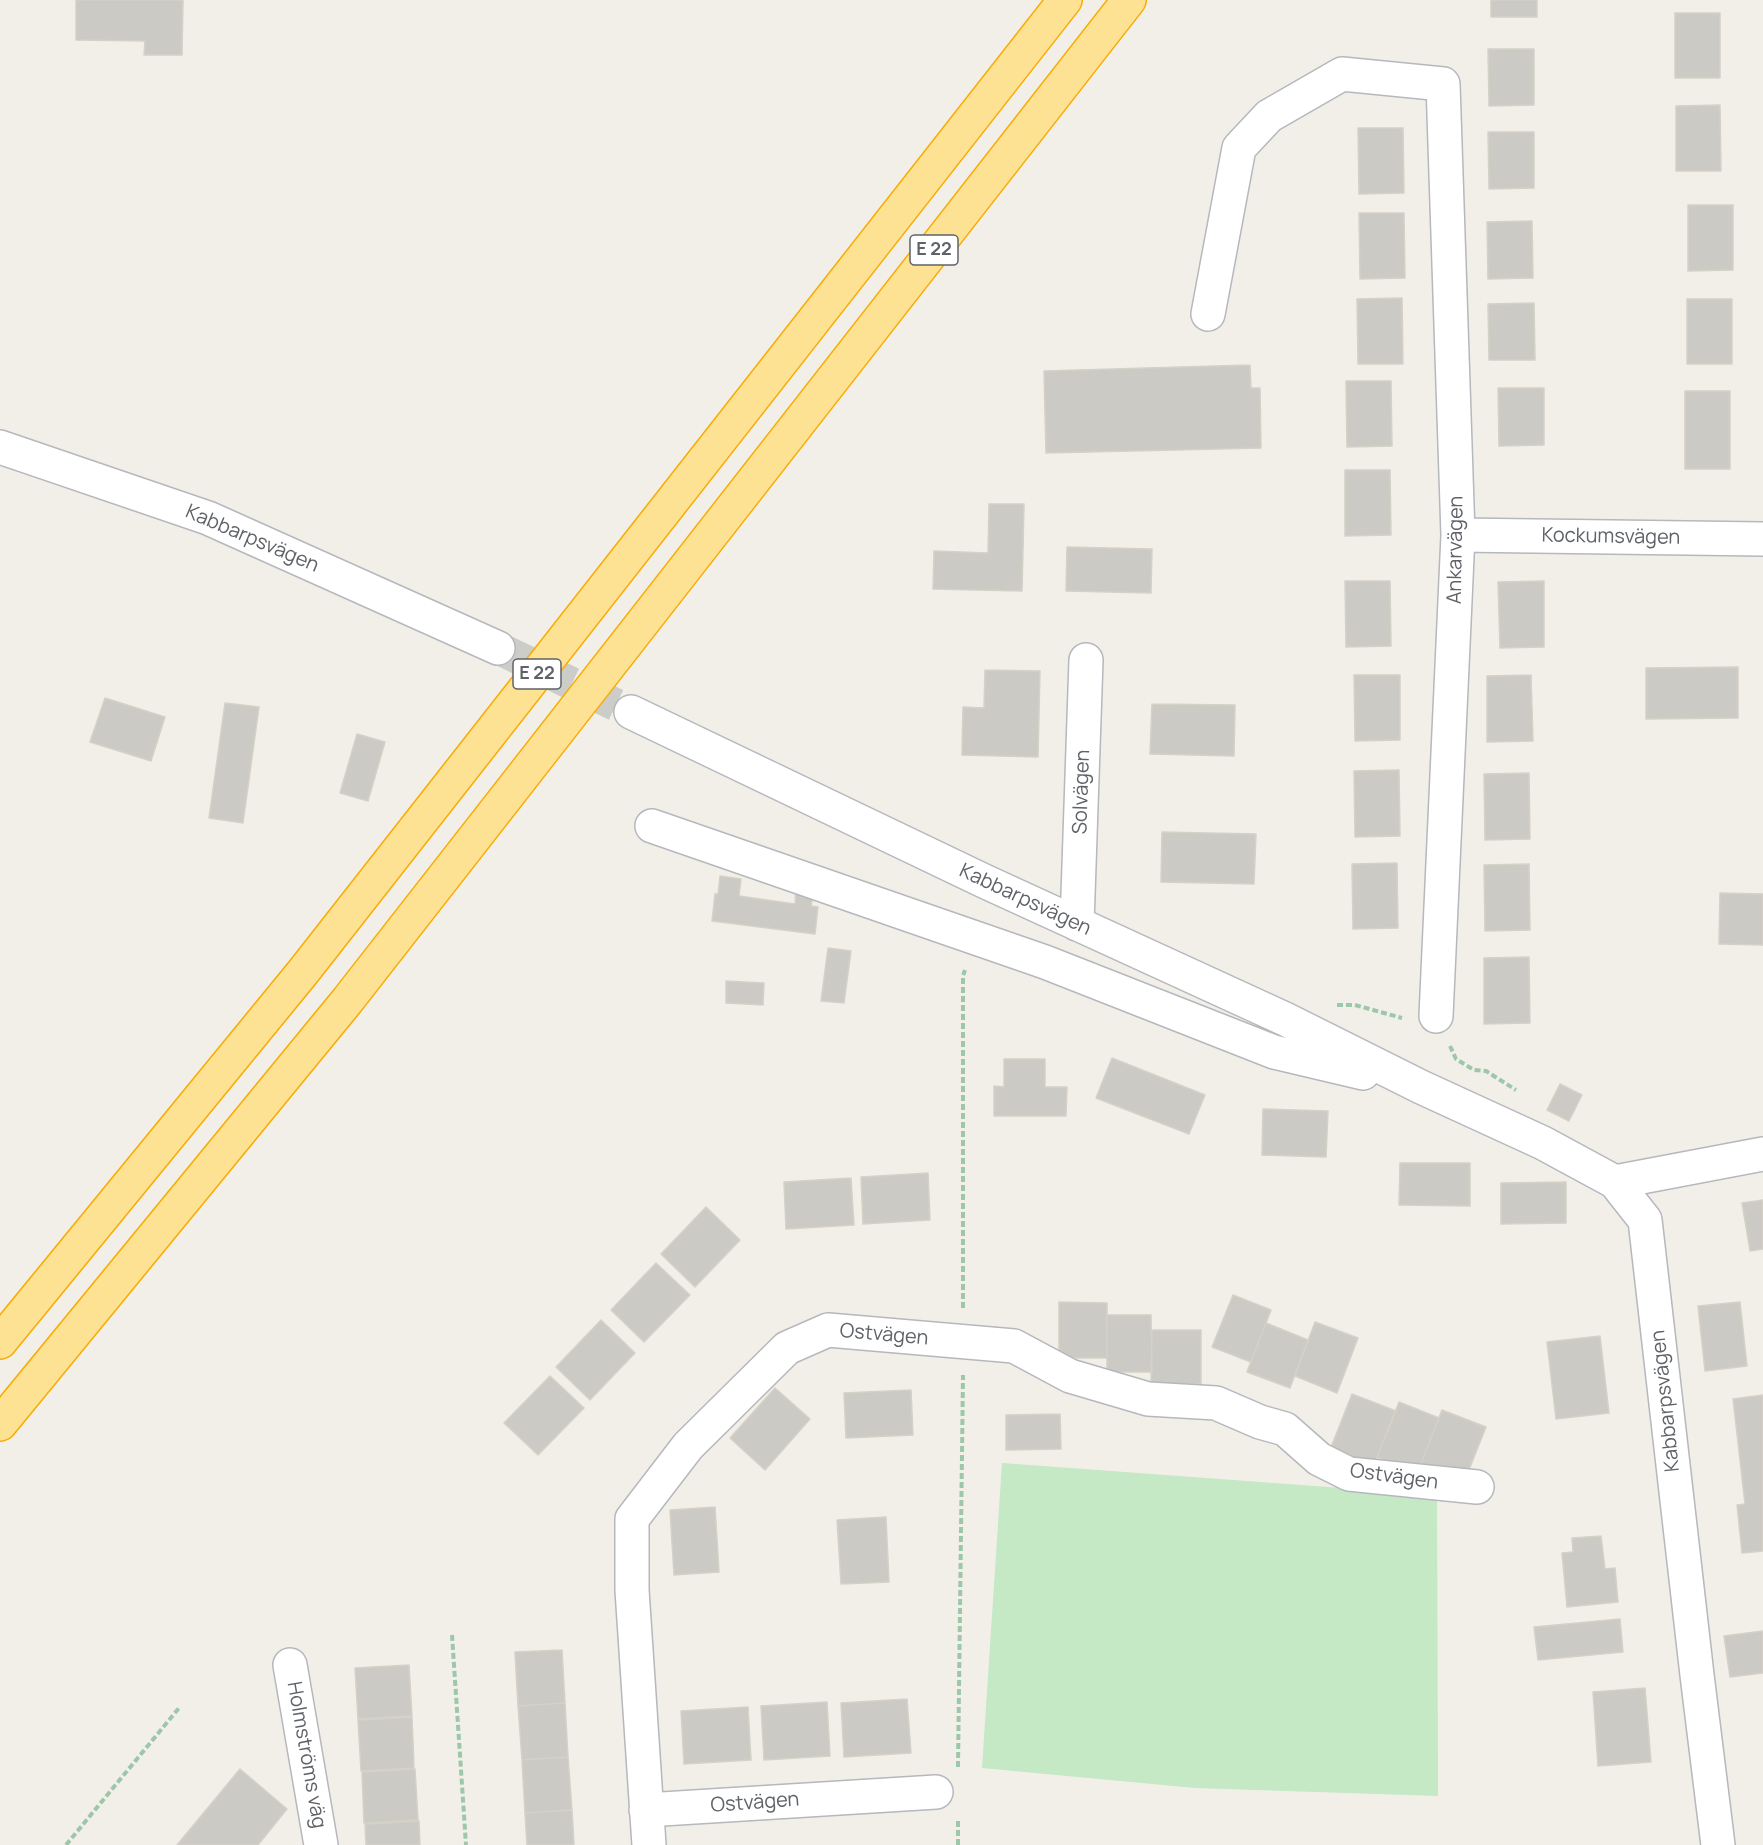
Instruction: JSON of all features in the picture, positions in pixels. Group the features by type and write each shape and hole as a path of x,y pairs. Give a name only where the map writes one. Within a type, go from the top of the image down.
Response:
{"highway":[{"name":"E 22","path":"0,1342 303,972 1065,0"},
{"name":"E 22","path":"0,1424 347,1001 1129,0"}],"street":[{"name":"Ankarvägen","path":"1208,314 1239,148 1269,116 1342,74 1443,84 1458,535 1436,1016"},
{"name":"Kabbarpsvägen","path":"0,447 208,518 498,648"},
{"name":"Kockumsvägen","path":"1458,535 1763,539"},
{"name":"Solvägen","path":"1077,924 1086,660"},
{"name":"Kabbarpsvägen","path":"631,712 1077,924 1284,1019 1420,1087 1543,1143 1616,1182 1645,1220 1718,1845"},
{"name":"Kabbarpsvägen","path":"652,826 1045,962 1274,1052 1420,1087"},
{"path":"1616,1182 1763,1154"},
{"name":"Ostvägen","path":"649,1845 632,1590 632,1519 688,1446 787,1348 828,1330 1014,1346 1070,1376 1148,1399 1216,1403 1260,1422 1285,1429 1319,1459 1349,1474 1477,1487"},
{"name":"Holmströms väg","path":"290,1665 321,1845"},
{"name":"Ostvägen","path":"646,1810 951,1793"}],"path":[{"path":"958,1845 951,1793 963,1342 963,976 976,938"},
{"path":"1334,1005 1355,1005 1399,1018 1436,1016 1456,1059 1474,1070 1486,1071 1521,1095"},
{"path":"452,1635 466,1845"},
{"path":"66,1845 179,1708"}],"green space":[{"path":"1002,1463 1437,1495 1438,1796 1195,1788 982,1768"}],"building":[{"path":"76,0 183,0 182,55 144,55 145,41 76,40"},
{"path":"1491,0 1537,0 1537,17 1491,17"},
{"path":"1675,13 1720,13 1720,78 1675,78"},
{"path":"1488,49 1534,49 1534,105 1489,106"},
{"path":"1720,105 1721,171 1676,171 1676,106"},
{"path":"1358,128 1403,128 1404,193 1359,194"},
{"path":"1488,132 1534,132 1534,188 1489,189"},
{"path":"1688,205 1733,205 1733,270 1688,271"},
{"path":"1359,213 1404,213 1405,278 1360,279"},
{"path":"1532,221 1533,278 1488,279 1487,222"},
{"path":"1402,298 1403,364 1358,364 1357,299"},
{"path":"1687,299 1732,299 1732,364 1687,364"},
{"path":"1534,303 1535,360 1489,360 1488,304"},
{"path":"1250,365 1251,388 1260,388 1261,448 1046,453 1044,371"},
{"path":"1346,381 1391,381 1392,446 1347,447"},
{"path":"1498,388 1544,388 1544,445 1499,446"},
{"path":"1685,391 1730,391 1730,469 1685,469"},
{"path":"1345,470 1390,470 1391,535 1345,536"},
{"path":"989,504 1024,504 1022,591 933,589 934,551 988,553"},
{"path":"1067,547 1152,549 1151,593 1066,591"},
{"path":"1345,581 1390,581 1391,646 1346,647"},
{"path":"1544,581 1544,647 1500,648 1498,582"},
{"path":"1738,667 1738,718 1646,719 1646,668"},
{"path":"985,670 1040,671 1038,757 962,755 963,707 984,708"},
{"path":"1354,675 1400,675 1400,740 1355,741"},
{"path":"1531,675 1533,741 1487,742 1487,676"},
{"path":"105,698 165,717 151,761 90,742"},
{"path":"225,703 259,707 243,823 209,818"},
{"path":"1152,704 1235,705 1234,756 1150,754"},
{"path":"357,734 385,742 368,801 340,793"},
{"path":"1399,770 1400,836 1355,837 1354,771"},
{"path":"1529,773 1530,839 1485,840 1484,774"},
{"path":"1162,832 1256,834 1254,884 1161,882"},
{"path":"1397,863 1398,928 1353,929 1352,864"},
{"path":"1529,864 1530,930 1485,931 1484,865"},
{"path":"720,876 741,879 739,896 795,904 796,887 814,890 811,906 818,907 815,934 712,921"},
{"path":"1720,893 1763,894 1763,945 1719,944"},
{"path":"828,948 851,951 844,1003 821,1001"},
{"path":"1529,957 1530,1023 1484,1024 1484,958"},
{"path":"726,981 764,983 763,1005 726,1003"},
{"path":"1112,1058 1205,1095 1189,1134 1096,1098"},
{"path":"1004,1059 1045,1059 1045,1087 1067,1087 1066,1116 994,1116 994,1086 1004,1087"},
{"path":"1560,1084 1582,1095 1569,1121 1547,1110"},
{"path":"1263,1109 1328,1111 1326,1157 1262,1155"},
{"path":"1400,1163 1470,1163 1470,1206 1399,1205"},
{"path":"928,1173 930,1220 863,1224 861,1177"},
{"path":"851,1178 854,1225 786,1229 784,1182"},
{"path":"1566,1182 1566,1223 1501,1224 1501,1183"},
{"path":"1763,1200 1763,1249 1750,1251 1742,1203"},
{"path":"706,1207 740,1240 695,1287 661,1254"},
{"path":"656,1263 690,1295 644,1342 611,1310"},
{"path":"1233,1295 1271,1310 1251,1362 1212,1347"},
{"path":"1059,1302 1107,1303 1107,1358 1059,1358"},
{"path":"1740,1302 1747,1366 1705,1371 1698,1306"},
{"path":"1107,1315 1151,1315 1152,1372 1107,1372"},
{"path":"601,1320 635,1353 590,1400 556,1367"},
{"path":"1315,1322 1358,1338 1337,1393 1295,1376"},
{"path":"1266,1323 1308,1340 1290,1388 1247,1372"},
{"path":"1152,1330 1201,1330 1201,1384 1151,1384"},
{"path":"1600,1336 1609,1413 1556,1419 1547,1342"},
{"path":"550,1376 584,1408 538,1455 504,1423"},
{"path":"775,1388 810,1419 765,1470 730,1438"},
{"path":"911,1390 913,1435 846,1438 844,1393"},
{"path":"1352,1394 1396,1411 1373,1467 1330,1450"},
{"path":"1763,1395 1763,1551 1742,1553 1737,1505 1745,1504 1733,1399"},
{"path":"1399,1402 1439,1418 1417,1473 1377,1457"},
{"path":"1442,1410 1486,1427 1465,1480 1421,1463"},
{"path":"1060,1414 1061,1449 1006,1450 1006,1415"},
{"path":"715,1507 719,1572 674,1575 670,1510"},
{"path":"886,1517 889,1582 841,1584 837,1520"},
{"path":"1601,1536 1605,1569 1615,1568 1618,1602 1567,1607 1562,1553 1573,1552 1572,1538"},
{"path":"1620,1619 1623,1652 1538,1660 1534,1627"},
{"path":"1763,1631 1763,1673 1730,1677 1724,1636"},
{"path":"562,1650 565,1703 518,1706 515,1652"},
{"path":"409,1665 412,1716 358,1719 355,1668"},
{"path":"1645,1688 1651,1762 1598,1766 1593,1692"},
{"path":"907,1699 911,1753 844,1757 841,1703"},
{"path":"827,1702 830,1756 764,1760 761,1706"},
{"path":"565,1703 568,1757 522,1760 518,1706"},
{"path":"748,1707 751,1760 684,1764 681,1711"},
{"path":"412,1717 414,1768 361,1771 358,1720"},
{"path":"568,1757 572,1810 525,1813 522,1760"},
{"path":"240,1769 287,1809 258,1845 177,1845"},
{"path":"415,1769 418,1820 364,1823 362,1772"},
{"path":"572,1810 574,1845 527,1845 525,1813"},
{"path":"419,1821 420,1845 366,1845 365,1824"}],"tunnel":[{"path":"498,648 631,712"}]}
